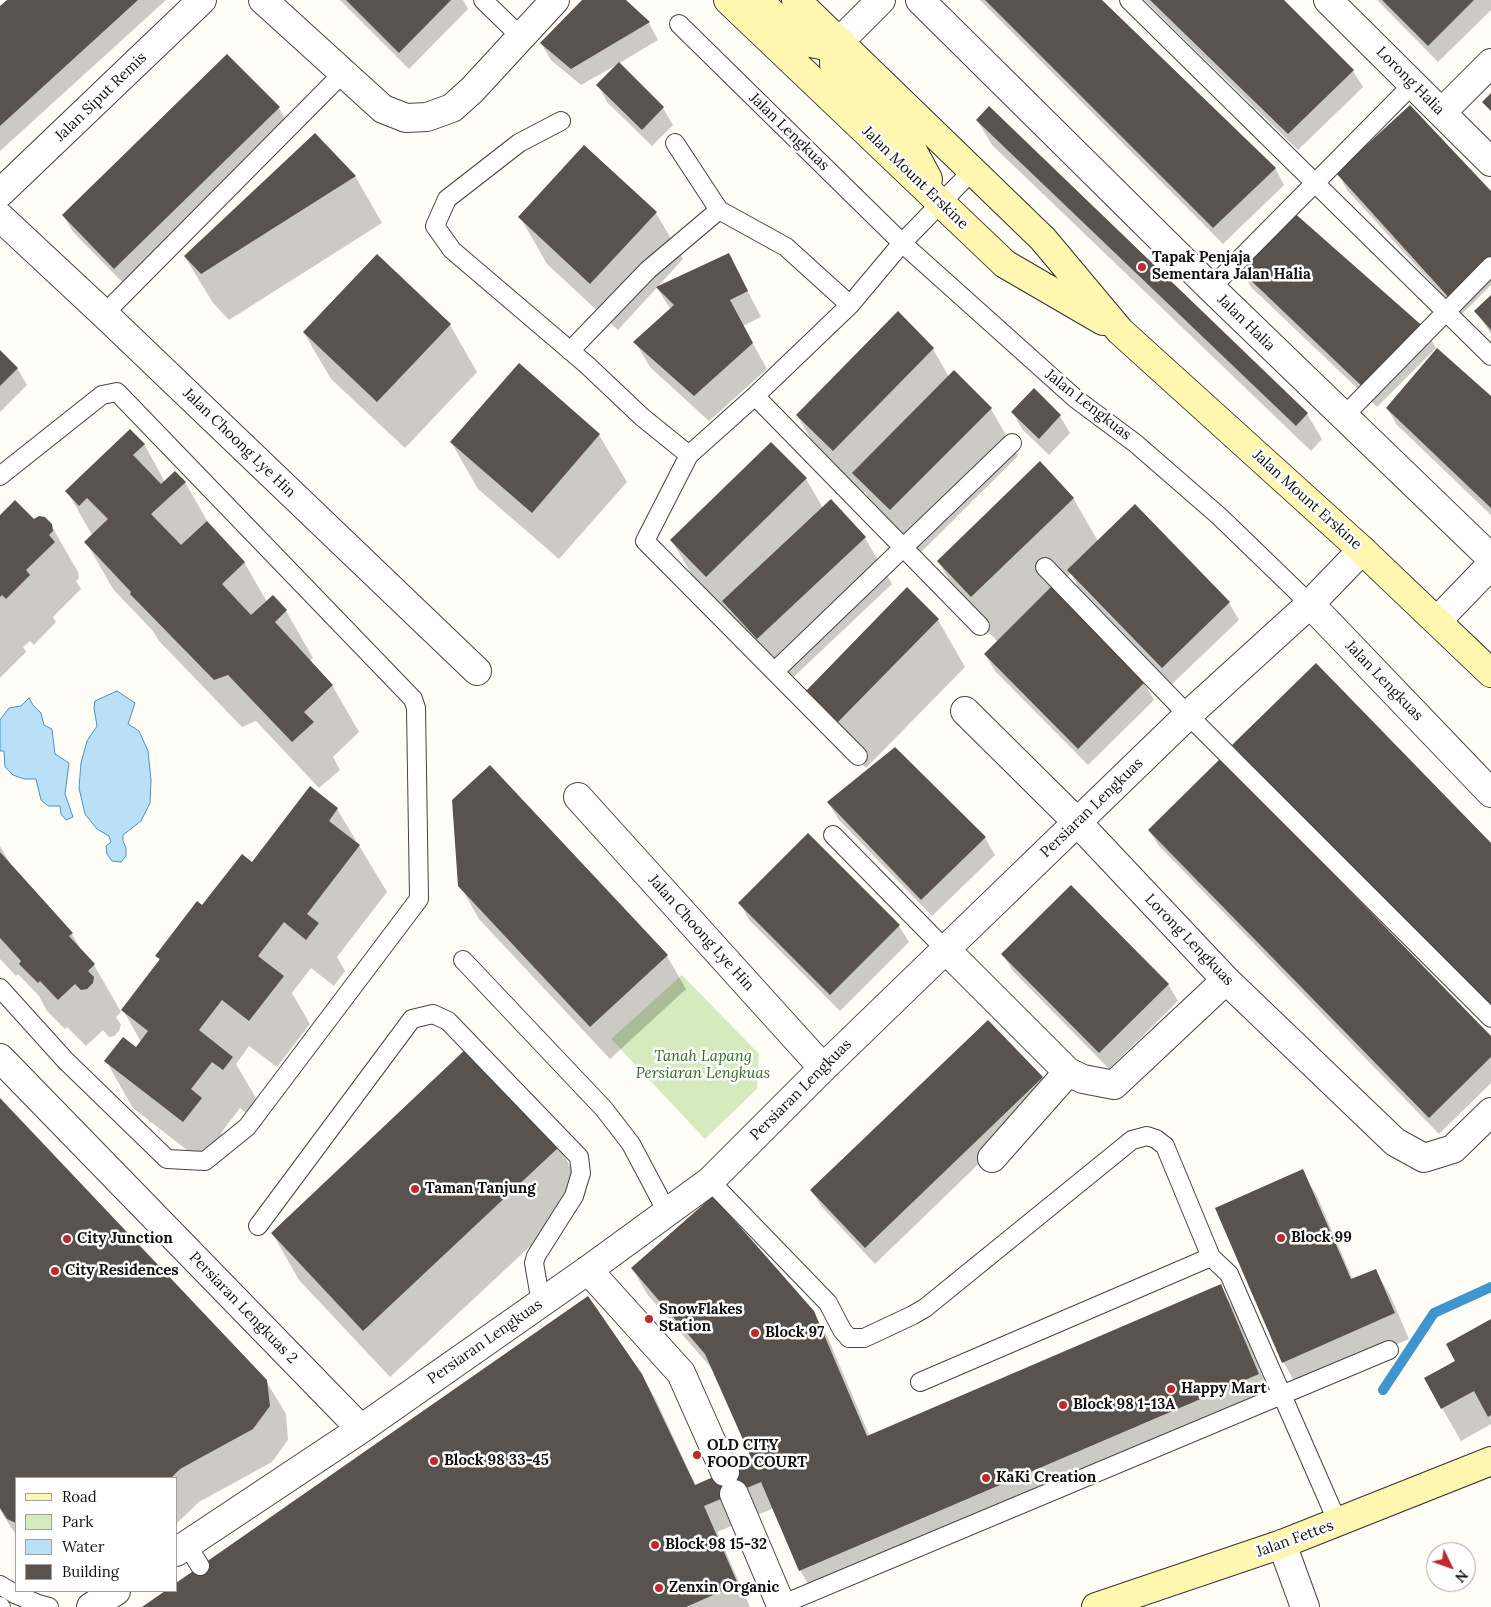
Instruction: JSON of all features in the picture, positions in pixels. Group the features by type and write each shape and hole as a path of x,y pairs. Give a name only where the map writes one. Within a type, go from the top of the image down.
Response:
{"main road":[{"name":"Jalan Mount Erskine","path":"728,0 1005,264 1120,332"},
{"path":"758,0 796,36 806,42 821,46 840,41"},
{"name":"Jalan Mount Erskine","path":"796,0 1043,239 1120,332 1362,550 1491,673"},
{"path":"840,41 834,52 834,65 838,76 909,144 941,202"},
{"name":"Jalan Fettes","path":"1096,1607 1282,1544 1491,1461"}],"street":[{"name":"Jalan Siput Remis","path":"0,193 202,0"},
{"path":"263,0 383,109 406,118 427,117 452,108 472,90 555,0"},
{"path":"840,41 881,0"},
{"name":"Jalan Halia","path":"920,0 1211,288 1491,558"},
{"name":"Lorong Halia","path":"1328,0 1491,162"},
{"path":"1442,112 1491,63"},
{"name":"Jalan Choong Lye Hin","path":"0,217 477,671"},
{"name":"Persiaran Lengkuas","path":"188,1555 361,1429 588,1270 710,1181 945,949 1188,715 1310,604 1362,550"},
{"path":"1437,621 1491,565"},
{"name":"Jalan Lengkuas","path":"1310,604 1491,793"},
{"name":"Lorong Lengkuas","path":"965,711 1078,823 1226,980 1395,1142 1424,1158 1453,1149 1491,1112"},
{"name":"Jalan Choong Lye Hin","path":"578,797 823,1068"},
{"path":"945,949 1068,1072 1083,1079 1114,1085 1226,980"},
{"name":"Persiaran Lengkuas 2","path":"0,1058 361,1429"},
{"path":"992,1158 1068,1072"},
{"path":"588,1270 681,1373 780,1606"},
{"path":"1282,1544 1305,1607"},
{"path":"91,1607 114,1592"}],"lane":[{"path":"483,0 520,36"},
{"path":"1129,0 1491,356"},
{"name":"Jalan Lengkuas","path":"679,24 902,243 1076,399 1135,443 1219,516 1310,604"},
{"path":"104,314 344,72"},
{"path":"1211,288 1413,84"},
{"path":"560,122 519,143 447,199 435,226 452,250 570,351 642,417 689,455"},
{"path":"675,143 720,210 786,247 850,305"},
{"path":"858,756 645,540 689,455 755,396 850,305 902,243 972,171"},
{"path":"570,351 648,270 720,210"},
{"path":"1344,416 1491,266"},
{"path":"0,476 102,395 117,392 413,699 416,708 419,899 248,1127 205,1162 168,1159 65,1060 0,988"},
{"path":"755,396 980,626"},
{"path":"775,671 1012,443"},
{"path":"1045,566 1188,715 1491,1018"},
{"path":"833,835 945,949"},
{"path":"463,960 604,1108 631,1144 667,1212"},
{"path":"258,1226 412,1019 433,1014 448,1021 579,1157 581,1172 574,1196 536,1256 534,1263 541,1303"},
{"path":"710,1181 828,1303 842,1330 849,1338 864,1338 925,1308 1132,1140 1147,1136 1156,1139 1165,1146 1211,1258 1229,1274 1338,1523"},
{"path":"920,1382 1211,1258"},
{"path":"780,1606 1389,1350"},
{"path":"0,1584 31,1601 50,1607"}],"green space":[{"name":"Tanah Lapang Persiaran Lengkuas","path":"682,975 759,1054 757,1089 705,1139 611,1039"}],"water":[{"path":"117,691 135,703 128,724 139,731 148,751 151,780 150,803 141,821 123,835 126,856 121,862 112,861 107,854 106,846 111,842 109,836 97,829 85,814 79,788 81,763 87,741 97,726 94,708 95,701"},
{"path":"29,698 41,713 44,725 52,729 55,754 69,763 65,794 73,817 66,820 61,814 60,806 48,806 41,800 36,779 24,779 13,775 5,767 4,751 0,751 0,720 9,708 21,706"}],"building":[{"path":"7,0 138,0 0,126 0,6"},
{"path":"346,0 451,0 399,53"},
{"path":"582,0 626,0 650,22 571,69 540,43"},
{"path":"985,0 1102,0 1276,168 1213,228"},
{"path":"1150,0 1284,0 1354,70 1288,134"},
{"path":"1382,0 1474,0 1428,46"},
{"path":"227,54 280,107 114,269 62,215"},
{"path":"619,62 664,107 642,130 596,85"},
{"path":"1491,93 1491,111 1482,102"},
{"path":"1410,105 1491,191 1491,258 1451,300 1336,173"},
{"name":"Tapak Penjaja Sementara Jalan Halia","path":"989,106 1308,413 1296,426 976,120"},
{"path":"315,133 356,176 201,274 184,256"},
{"path":"584,145 657,212 590,284 518,217"},
{"path":"1291,210 1427,330 1367,391 1240,270"},
{"path":"729,253 748,291 730,300 753,343 694,396 633,342 674,305 656,287"},
{"path":"377,254 451,324 377,402 303,332"},
{"path":"1491,295 1491,330 1474,311"},
{"path":"898,311 934,348 833,451 796,415"},
{"path":"1437,348 1491,396 1491,508 1386,408"},
{"path":"0,350 18,368 0,386"},
{"path":"519,363 600,434 532,513 450,442"},
{"path":"954,370 992,408 890,510 852,473"},
{"path":"1034,388 1061,415 1039,439 1011,412"},
{"path":"130,429 145,444 133,455 161,484 175,471 186,482 151,514 181,545 207,521 245,562 222,584 251,615 273,595 287,610 275,622 333,685 304,712 314,722 292,742 228,675 214,680 130,594 131,592 84,542 108,519 87,498 79,506 65,491"},
{"path":"771,442 807,478 706,577 670,540"},
{"path":"1040,461 1074,498 971,597 937,561"},
{"path":"831,499 866,537 757,639 722,601"},
{"path":"15,500 34,519 39,516 45,517 52,524 53,531 49,535 55,542 26,570 30,575 6,599 2,595 0,597 0,515"},
{"path":"1135,504 1230,602 1162,668 1067,570"},
{"path":"907,587 939,619 838,722 806,691"},
{"path":"1051,587 1145,682 1078,749 984,654"},
{"path":"1316,663 1491,843 1491,1012 1232,745"},
{"path":"895,747 986,837 921,900 827,802"},
{"path":"1221,758 1491,1036 1491,1057 1429,1118 1148,830"},
{"path":"490,765 668,955 590,1027 458,886 452,800"},
{"path":"310,786 338,808 329,821 360,845 307,914 319,923 306,940 284,922 258,956 284,976 249,1021 222,1000 199,1030 233,1057 223,1070 212,1062 191,1089 202,1098 183,1122 104,1061 123,1037 136,1047 148,1031 121,1010 160,959 155,956 197,901 202,905 242,854 252,862"},
{"path":"808,833 900,925 830,995 738,903"},
{"path":"0,852 73,933 69,936 95,964 88,971 94,977 93,983 87,989 81,990 75,984 58,1000 40,981 38,983 19,964 21,961 0,938"},
{"path":"1071,885 1169,984 1099,1053 1001,954"},
{"path":"988,1020 1043,1077 865,1248 810,1190"},
{"name":"Taman Tanjung","path":"468,1047 560,1146 363,1331 271,1233"},
{"name":"City Junction","path":"0,1098 267,1380 270,1406 253,1429 180,1469 172,1477 15,1477 15,1523 7,1519 0,1508"},
{"name":"Block 99","path":"1303,1169 1351,1279 1376,1269 1395,1313 1282,1363 1215,1208"},
{"path":"713,1196 814,1311 867,1436 1221,1284 1259,1374 799,1571 761,1482 704,1506 738,1584 686,1607 142,1607 164,1592 178,1592 178,1582 588,1296 642,1374 695,1485 752,1460 705,1354 631,1268"},
{"path":"1491,1319 1491,1415 1488,1417 1474,1391 1441,1409 1424,1378 1455,1361 1446,1344"}],"waterway":[{"path":"1383,1390 1434,1313 1491,1287"}],"place":[{"name":"Tapak Penjaja Sementara Jalan Halia","path":"1142,267"},
{"name":"Taman Tanjung","path":"415,1189"},
{"name":"Block 99","path":"1281,1238"},
{"name":"City Junction","path":"67,1239"},
{"name":"City Residences","path":"55,1271"},
{"name":"SnowFlakes Station","path":"649,1319"},
{"name":"Block 97","path":"755,1333"},
{"name":"Happy Mart","path":"1171,1389"},
{"name":"Block 98 1-13A","path":"1063,1405"},
{"name":"OLD CITY FOOD COURT","path":"697,1455"},
{"name":"Block 98 33-45","path":"434,1461"},
{"name":"KaKi Creation","path":"986,1478"},
{"name":"Block 98 15-32","path":"655,1545"},
{"name":"Zenxin Organic","path":"659,1588"}]}
